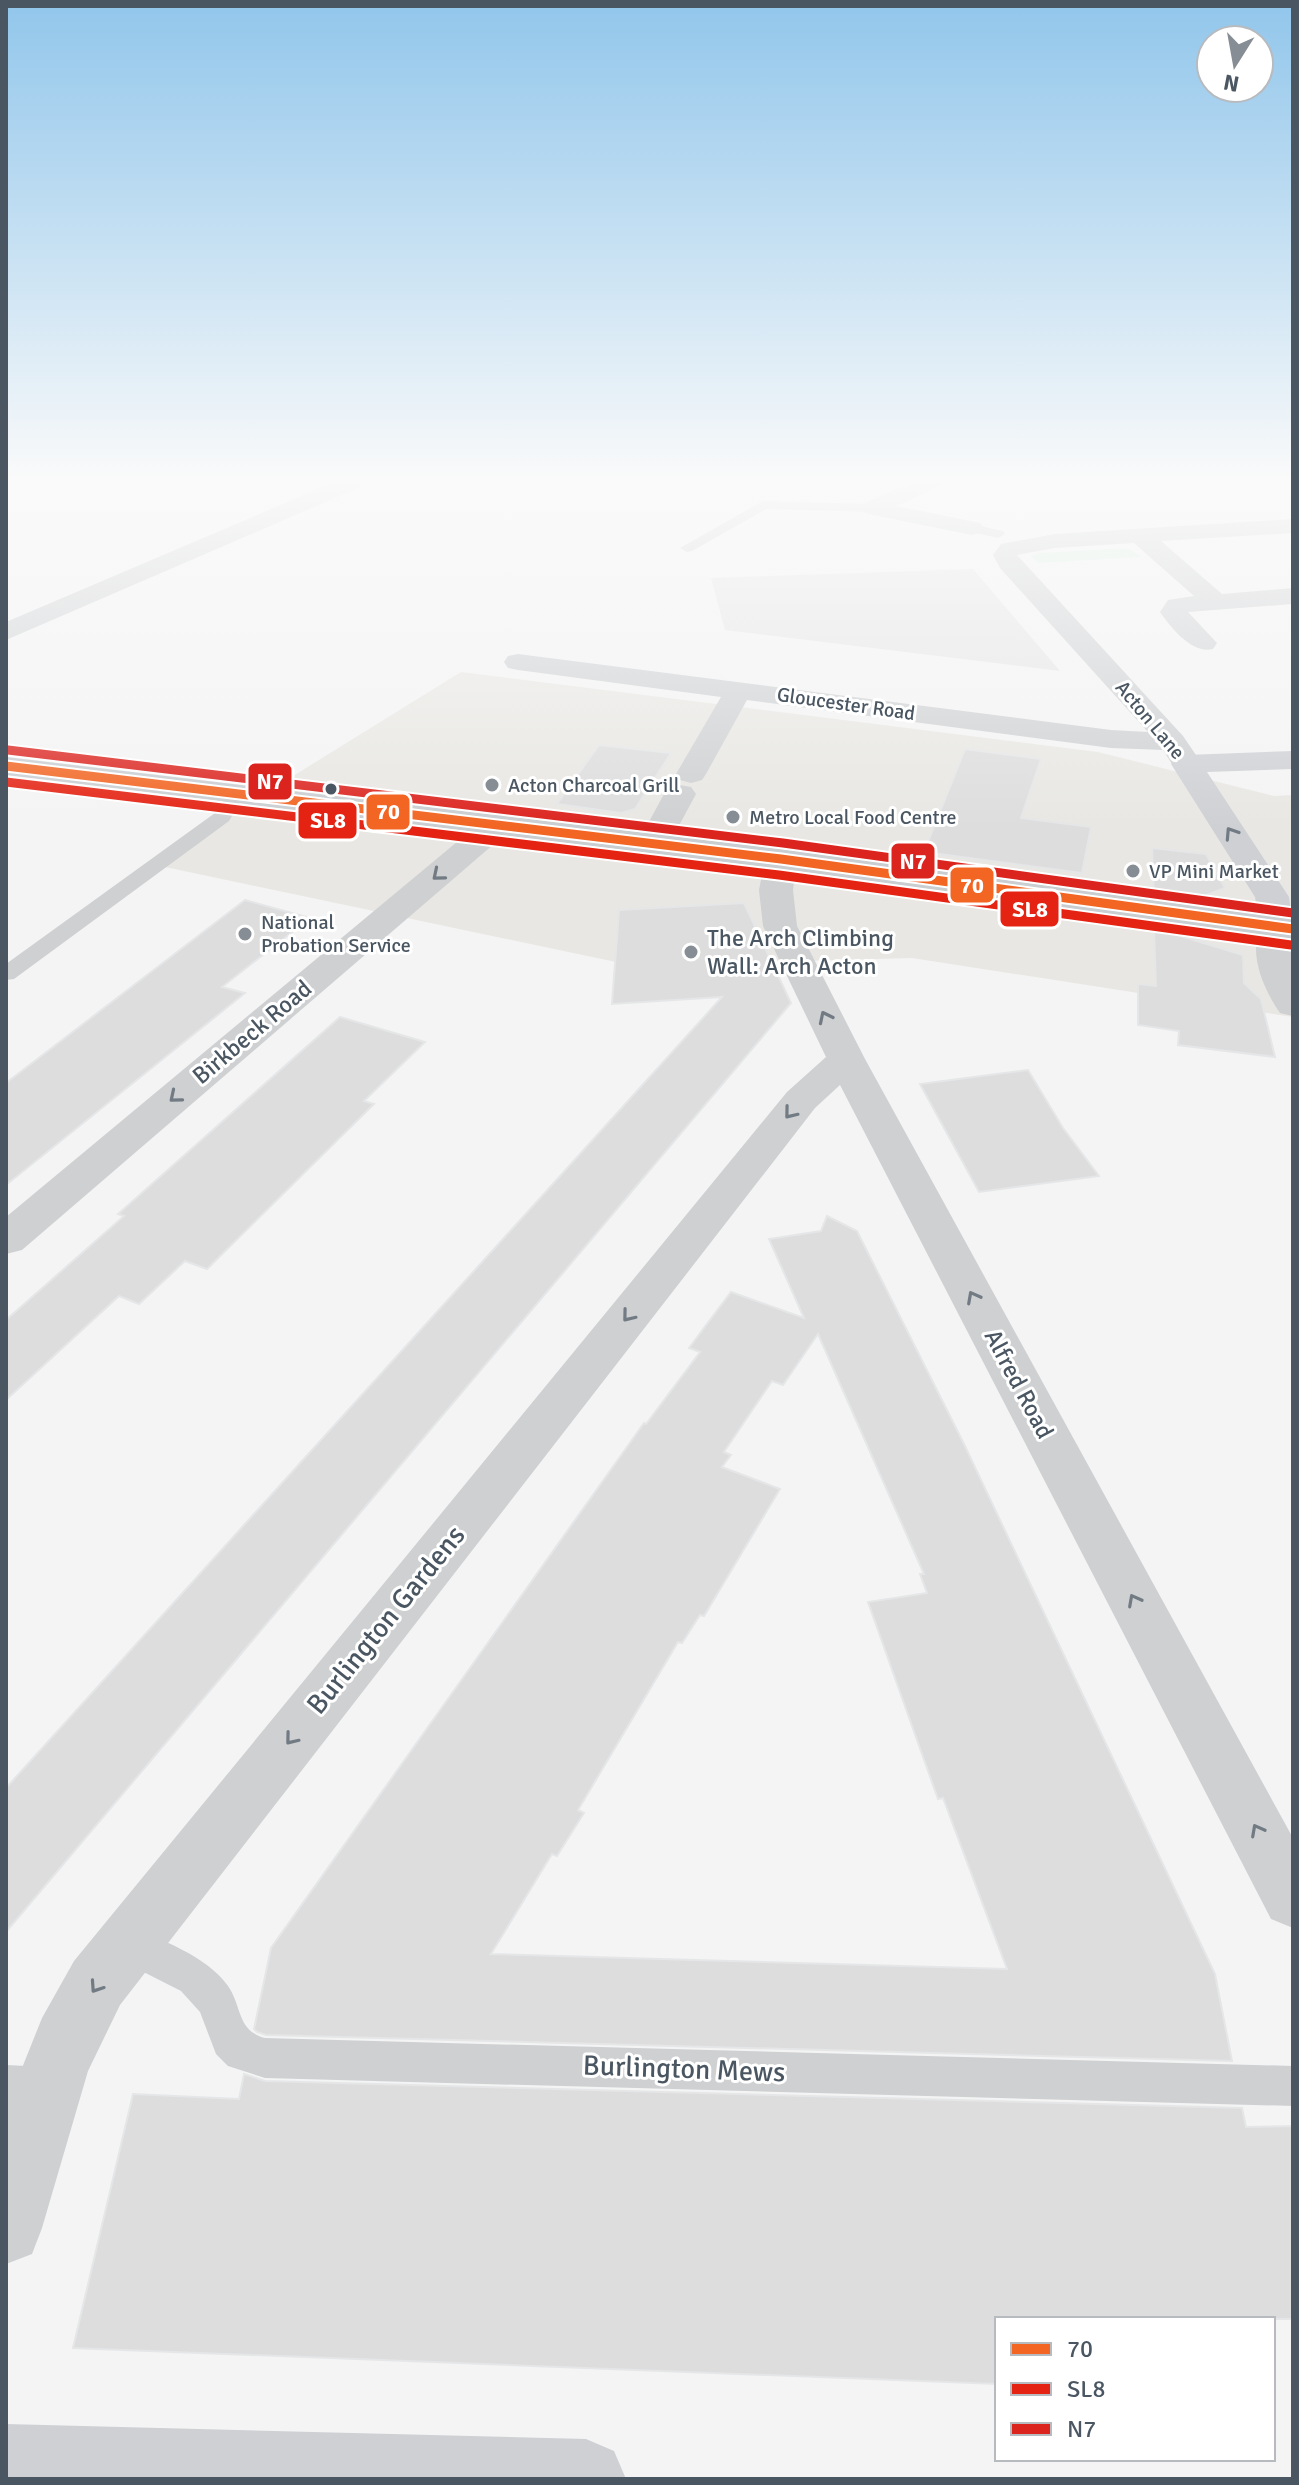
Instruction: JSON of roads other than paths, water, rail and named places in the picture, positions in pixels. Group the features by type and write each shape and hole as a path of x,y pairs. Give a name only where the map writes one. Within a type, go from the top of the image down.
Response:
{"main road":[{"path":"1180,753 1293,760"},
{"name":"Acton Lane","path":"1180,753 1272,897 1285,928"},
{"path":"6,766 781,859 1285,928"},
{"path":"6,2464 586,2479"}],"street":[{"path":"6,632 89,596"},
{"name":"Acton Lane","path":"1039,596 1180,753"},
{"path":"1209,596 1214,600"},
{"path":"1204,643 1173,612 1177,605 1293,596"},
{"name":"Gloucester Road","path":"518,662 1111,739 1180,753"},
{"path":"653,844 739,689"},
{"name":"Birkbeck Road","path":"6,1240 498,824"},
{"name":"Alfred Road","path":"781,859 776,890 780,926 846,1059 1293,1899"},
{"path":"1285,928 1271,945 1293,1005"},
{"name":"Burlington Gardens","path":"6,2228 27,2086 127,1944 801,1100 846,1059"}],"lane":[{"path":"6,974 222,817 236,794"},
{"name":"Burlington Mews","path":"127,1944 195,1978 215,2000 230,2040 242,2052 265,2058 1293,2086"}],"place":[{"name":"Acton Charcoal Grill","path":"492,785"},
{"name":"Metro Local Food Centre","path":"733,817"},
{"name":"VP Mini Market","path":"1133,871"},
{"name":"National Probation Service","path":"245,934"},
{"name":"The Arch Climbing Wall: Arch Acton","path":"691,952"}]}
